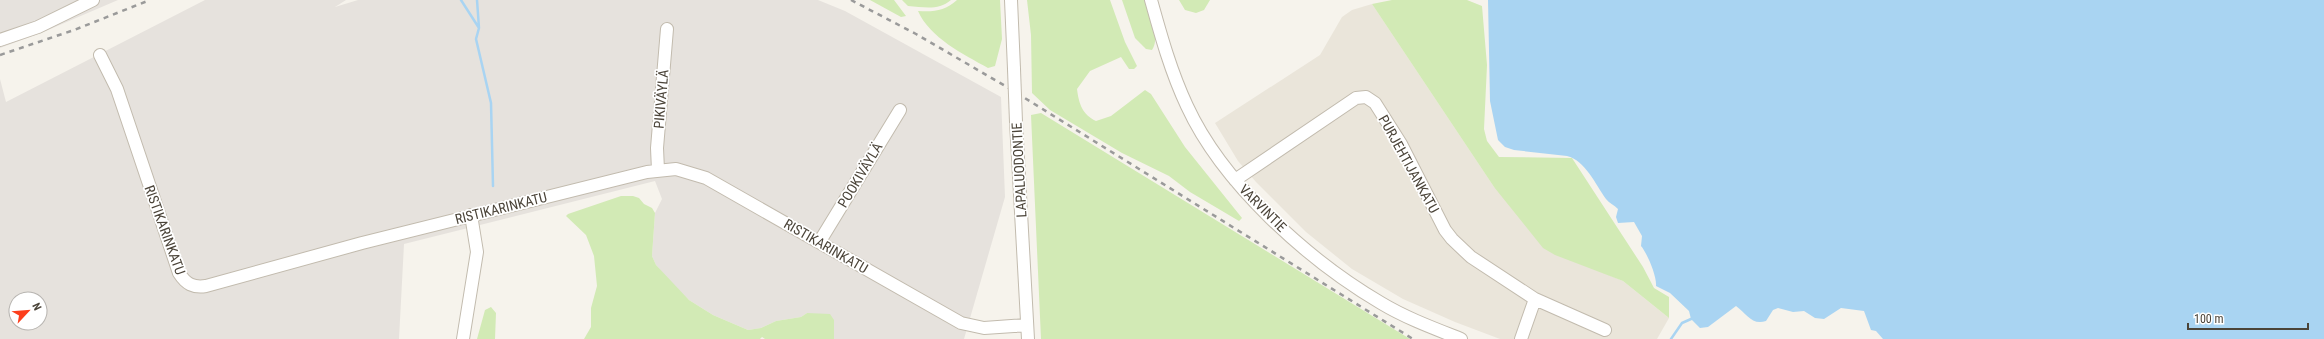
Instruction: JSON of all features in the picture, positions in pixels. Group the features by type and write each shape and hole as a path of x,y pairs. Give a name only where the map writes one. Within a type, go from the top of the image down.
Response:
{"street":[{"path":"0,40 38,27 92,0"},
{"name":"LAPALUODONTIE","path":"1011,0 1028,339"},
{"name":"VARVINTIE","path":"1151,0 1167,54 1187,106 1212,151 1235,180 1286,232 1348,282 1399,313 1461,339"},
{"name":"PIKIVÄYLÄ","path":"658,170 656,148 667,29"},
{"name":"RISTIKARINKATU","path":"100,55 117,89 179,273 192,287 206,286 471,215 658,170 685,170 706,178 961,324 984,328 1027,325"},
{"name":"PURJEHTIJANKATU","path":"1235,180 1356,98 1369,98 1375,103 1395,133 1448,235 1471,257 1535,299 1605,330"},
{"name":"POOKIVÄYLÄ","path":"820,242 900,110"},
{"path":"463,339 478,252 471,215"},
{"path":"1521,339 1535,299"}],"shaded area":[{"path":"0,0 118,0 41,33 0,48"},
{"path":"205,0 346,0 335,7 358,0 818,0 845,11 1001,97 1005,197 964,339 834,339 807,313 801,317 776,321 761,328 748,330 713,315 689,300 672,284 656,265 652,256 655,213 662,199 655,181 404,244 399,339 0,339 0,79 6,102"},
{"path":"1372,4 1494,187 1592,268 1623,281 1669,318 1657,339 1500,339 1455,322 1403,299 1352,269 1306,232 1256,182 1238,161 1215,123 1320,55 1342,17 1352,10"}],"green space":[{"path":"870,0 894,0 906,16 901,17"},
{"path":"902,0 951,0 941,6 931,8 908,6"},
{"path":"957,0 1000,0 1002,39 995,66 988,68 948,44 930,29 923,21 918,11 944,9"},
{"path":"1027,0 1110,0 1125,42 1137,66 1134,69 1129,69 1121,57 1090,71 1077,89 1084,112 1096,121 1111,116 1145,90 1151,94 1185,147 1242,218 1239,221 1190,192 1169,176 1122,153 1050,110 1032,93 1031,35"},
{"path":"1122,0 1145,0 1155,32 1152,50 1146,49 1135,38"},
{"path":"1179,0 1210,0 1204,10 1196,13 1185,10"},
{"path":"1392,0 1467,0 1482,6 1487,65 1484,129 1487,141 1499,157 1572,158 1643,267 1654,288 1669,297 1669,318 1623,281 1555,255 1543,248 1494,187 1372,4"},
{"path":"1041,113 1410,339 1041,339 1031,115"},
{"path":"621,196 633,196 639,198 644,204 652,208 655,213 652,256 656,265 689,300 713,315 748,330 761,328 776,321 801,317 807,313 830,314 834,320 834,339 765,339 762,337 760,339 584,339 591,327 591,308 597,286 594,256 586,235 566,216"},
{"path":"491,307 496,313 495,339 477,339 485,310"}],"water":[{"path":"1488,0 2324,0 2324,339 1883,339 1876,331 1871,330 1864,311 1841,308 1824,319 1815,318 1804,311 1793,312 1778,308 1773,310 1766,321 1757,322 1736,306 1708,327 1700,328 1691,319 1689,311 1670,293 1656,286 1651,265 1641,246 1642,236 1634,222 1618,223 1616,217 1618,209 1606,199 1590,174 1579,162 1567,156 1514,150 1505,147 1498,140 1490,101"}],"waterway":[{"path":"461,0 479,28"},
{"path":"477,0 479,28 476,39 491,103 493,186"},
{"path":"1671,339 1682,323 1691,319"}],"railway":[{"path":"0,55 74,30 150,0"},
{"path":"851,0 916,34 1007,87 1413,339"}]}
